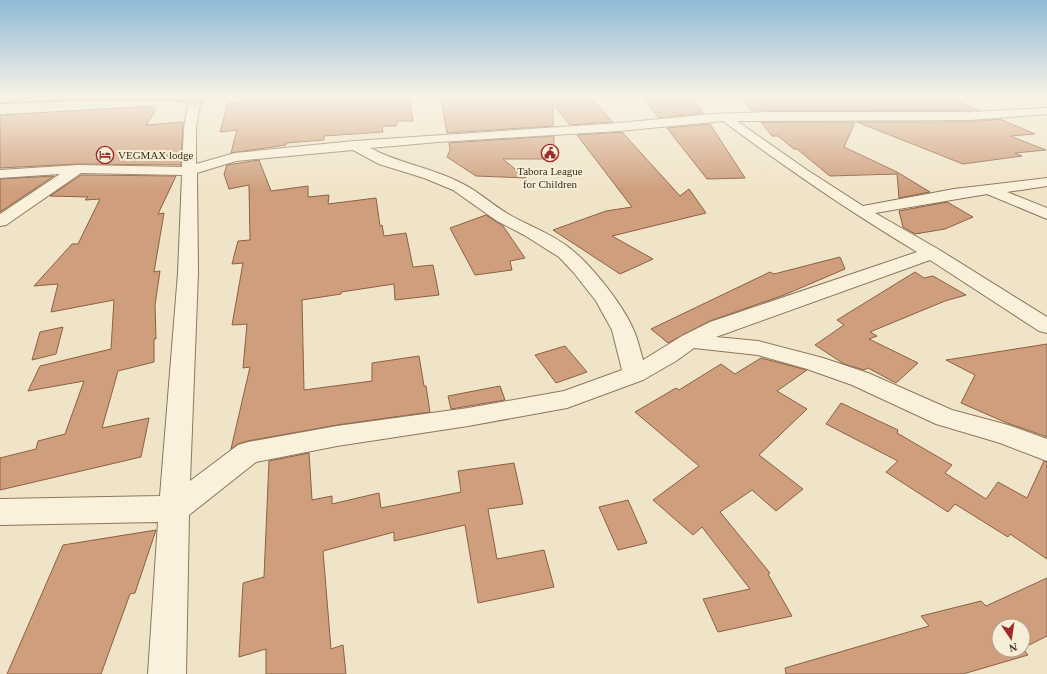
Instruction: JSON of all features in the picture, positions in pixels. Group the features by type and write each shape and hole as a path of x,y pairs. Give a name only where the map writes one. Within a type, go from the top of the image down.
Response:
{"street":[{"path":"167,674 174,508 188,272 190,127"},
{"path":"0,174 78,169 188,171 235,157 354,145 555,130 614,127"},
{"path":"739,127 802,174 860,211 932,253 1047,326"},
{"path":"354,145 384,161 429,175 458,187 502,218 566,253 605,299 623,330 635,374"},
{"path":"0,221 78,169"},
{"path":"860,211 987,189 1047,182"},
{"path":"987,189 1047,214"},
{"path":"0,512 174,508 248,453 567,399 635,374 668,356 690,341 718,327 932,253"},
{"path":"690,341 758,348 815,363 860,379 945,417 1008,435 1047,450"}],"building":[{"path":"0,127 183,127 181,165 78,164 0,168"},
{"path":"221,127 382,127 383,132 324,136 324,140 286,143 286,145 231,153 237,130 220,132"},
{"path":"446,127 531,127 447,133"},
{"path":"712,127 745,178 707,179 667,128"},
{"path":"765,127 853,127 844,147 897,172 930,192 899,198 897,174 830,176 797,149 794,149 778,136 772,136"},
{"path":"871,127 1020,127 1035,134 1010,136 1046,150 1015,153 1022,156 963,164"},
{"path":"622,132 680,196 689,189 706,213 612,236 653,259 620,274 553,230 606,211 632,207 577,135"},
{"path":"554,136 554,159 503,159 526,178 476,176 447,157 450,150 449,143"},
{"path":"259,160 271,191 308,186 308,197 329,195 328,204 376,198 380,226 382,225 384,236 406,233 413,267 433,265 439,295 395,300 394,284 302,300 304,390 372,381 372,363 419,356 430,412 337,425 248,441 238,444 231,449 250,367 243,368 247,324 232,325 243,263 232,264 238,241 250,240 249,185 229,189 224,174 227,165"},
{"path":"81,175 176,176 158,214 164,213 154,272 160,271 155,305 156,339 154,339 154,362 118,371 102,428 149,418 141,457 0,490 0,458 36,449 38,441 65,434 84,381 28,391 40,366 111,349 114,300 51,312 58,284 34,286 72,244 78,244 100,199 85,200 88,197 50,196"},
{"path":"54,176 0,212 0,179"},
{"path":"947,202 973,217 945,229 915,234 903,227 899,211"},
{"path":"486,215 503,226 525,258 510,261 512,270 475,275 450,228"},
{"path":"840,257 845,269 784,295 710,321 668,343 651,329 770,272 774,274"},
{"path":"915,272 924,278 933,276 966,295 945,301 870,332 877,336 869,339 918,363 896,383 868,368 864,370 844,364 815,345 844,325 837,320"},
{"path":"63,327 56,354 32,360 40,332"},
{"path":"1047,344 1047,437 1007,423 961,403 975,375 946,360"},
{"path":"565,346 587,372 556,383 535,355"},
{"path":"761,358 807,370 777,391 807,409 759,455 803,489 776,511 752,490 720,512 770,573 768,574 792,616 718,632 703,599 750,589 702,527 693,535 653,500 699,466 635,412 676,388 679,390 721,364 735,374"},
{"path":"500,386 505,400 451,409 448,396"},
{"path":"841,403 898,430 897,433 952,465 945,473 986,499 998,482 1027,498 1044,461 1047,462 1047,559 1010,534 1008,537 955,504 948,512 886,472 898,461 826,424"},
{"path":"309,453 312,500 332,496 332,504 379,493 381,508 461,492 458,471 514,463 523,504 488,509 497,559 544,550 554,587 478,603 465,525 394,541 394,532 323,551 331,649 343,645 346,674 266,674 266,649 239,657 243,583 264,577 269,461"},
{"path":"628,500 647,543 618,550 599,507"},
{"path":"156,530 135,593 130,594 101,674 7,674 63,545"},
{"path":"1047,578 1047,636 1031,644 1031,618 991,618 991,658 1018,658 963,674 786,674 785,668 929,626 921,616 981,601 986,606"}],"place":[{"name":"Tabora League for Children","path":"550,153"},
{"name":"VEGMAX lodge","path":"105,155"}]}
